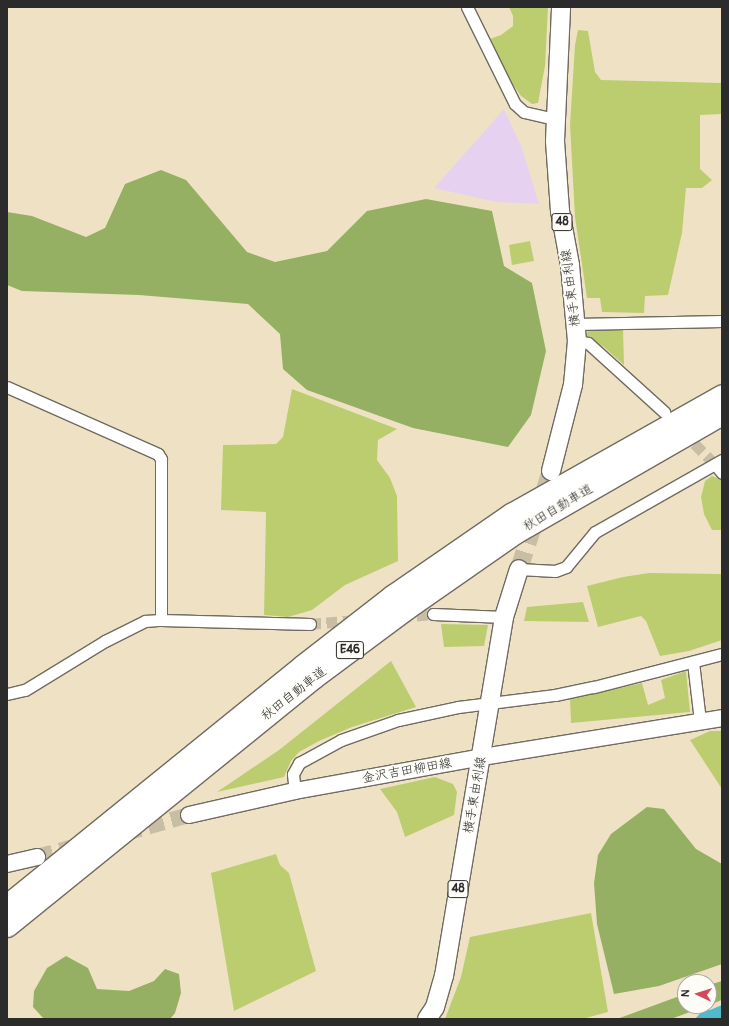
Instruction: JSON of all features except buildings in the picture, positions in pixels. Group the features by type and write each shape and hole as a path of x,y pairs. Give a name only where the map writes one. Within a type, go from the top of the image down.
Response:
{"highway":[{"name":"秋田自動車道","path":"7,905 302,665 392,596 510,514 722,395"},
{"name":"秋田自動車道","path":"7,926 313,678 406,609 515,533 722,414"}],"main road":[{"name":"横手東由利線","path":"551,471 573,386 577,333 570,265 560,211 555,119 561,7"},
{"name":"横手東由利線","path":"427,1019 435,1007 444,976 482,757 488,704 504,617 519,569"},
{"name":"金沢吉田柳田線","path":"189,815 294,791 482,757 722,718"},
{"path":"7,864 37,857"}],"street":[{"path":"467,7 515,104 524,112 555,119"},
{"path":"577,333 722,321"},
{"path":"577,333 664,412"},
{"path":"7,387 158,454 161,460 161,620"},
{"path":"519,569 555,571 566,567 595,532 720,465"},
{"path":"433,614 504,617"},
{"path":"7,694 25,690 105,641 145,621 161,620 310,624"},
{"path":"294,791 293,774 299,763 341,740 398,720 458,707 488,704 594,687 722,654"},
{"path":"693,662 700,721"}],"shaded area":[{"path":"504,109 522,148 539,204 496,202 434,188"}],"green space":[{"path":"509,7 548,7 545,66 538,103 532,104 521,96 509,79 490,39 501,35 513,26 513,16"},
{"path":"578,30 588,31 595,72 601,80 722,83 722,114 700,115 700,169 712,180 702,188 686,188 682,233 668,295 645,296 644,313 602,312 600,298 587,298 575,217 570,125 575,45"},
{"path":"161,170 186,180 247,252 275,262 327,251 367,211 426,199 492,211 504,266 532,283 546,351 531,415 508,447 413,428 307,390 283,369 280,334 248,304 139,295 22,291 7,285 7,212 32,216 86,237 105,228 125,184"},
{"path":"530,241 534,261 512,265 509,245"},
{"path":"588,326 623,328 624,365 604,347 587,336"},
{"path":"292,389 397,429 378,440 377,460 390,478 397,496 398,561 345,585 312,610 288,617 264,615 266,512 221,510 223,445 276,444 283,437"},
{"path":"712,476 722,480 722,530 712,530 704,514 701,497 705,481"},
{"path":"649,573 722,574 722,640 689,651 660,656 646,621 641,616 598,627 587,586 623,577"},
{"path":"583,602 589,622 524,621 527,607"},
{"path":"441,624 488,625 484,646 444,647"},
{"path":"391,661 416,707 352,727 319,741 299,752 291,761 284,777 217,792 279,750"},
{"path":"686,671 690,712 571,723 570,699 642,683 648,705 665,698 661,680"},
{"path":"710,731 722,731 722,789 690,740"},
{"path":"435,777 453,784 457,792 454,815 405,837 397,812 380,789"},
{"path":"647,807 664,809 696,849 722,864 722,964 693,974 677,974 677,980 659,986 614,994 597,924 594,883 598,855 611,834"},
{"path":"276,854 280,865 289,873 316,971 234,1011 211,873"},
{"path":"591,913 608,1012 582,1019 445,1019 461,977 470,937"},
{"path":"66,956 88,968 97,989 129,991 154,981 165,969 179,974 181,993 175,1013 170,1019 44,1019 33,1007 34,991 47,968"},
{"path":"722,981 722,1000 717,1002 717,983"},
{"path":"677,997 677,1014 684,1014 671,1019 617,1019"}],"water":[{"path":"722,1005 722,1019 695,1019 699,1014 717,1014 717,1007"}],"tunnel":[{"path":"683,432 715,464"},
{"path":"519,569 551,471"},
{"path":"400,617 433,614"},
{"path":"310,624 357,620"},
{"path":"125,833 189,815"},
{"path":"37,857 77,846"}]}
